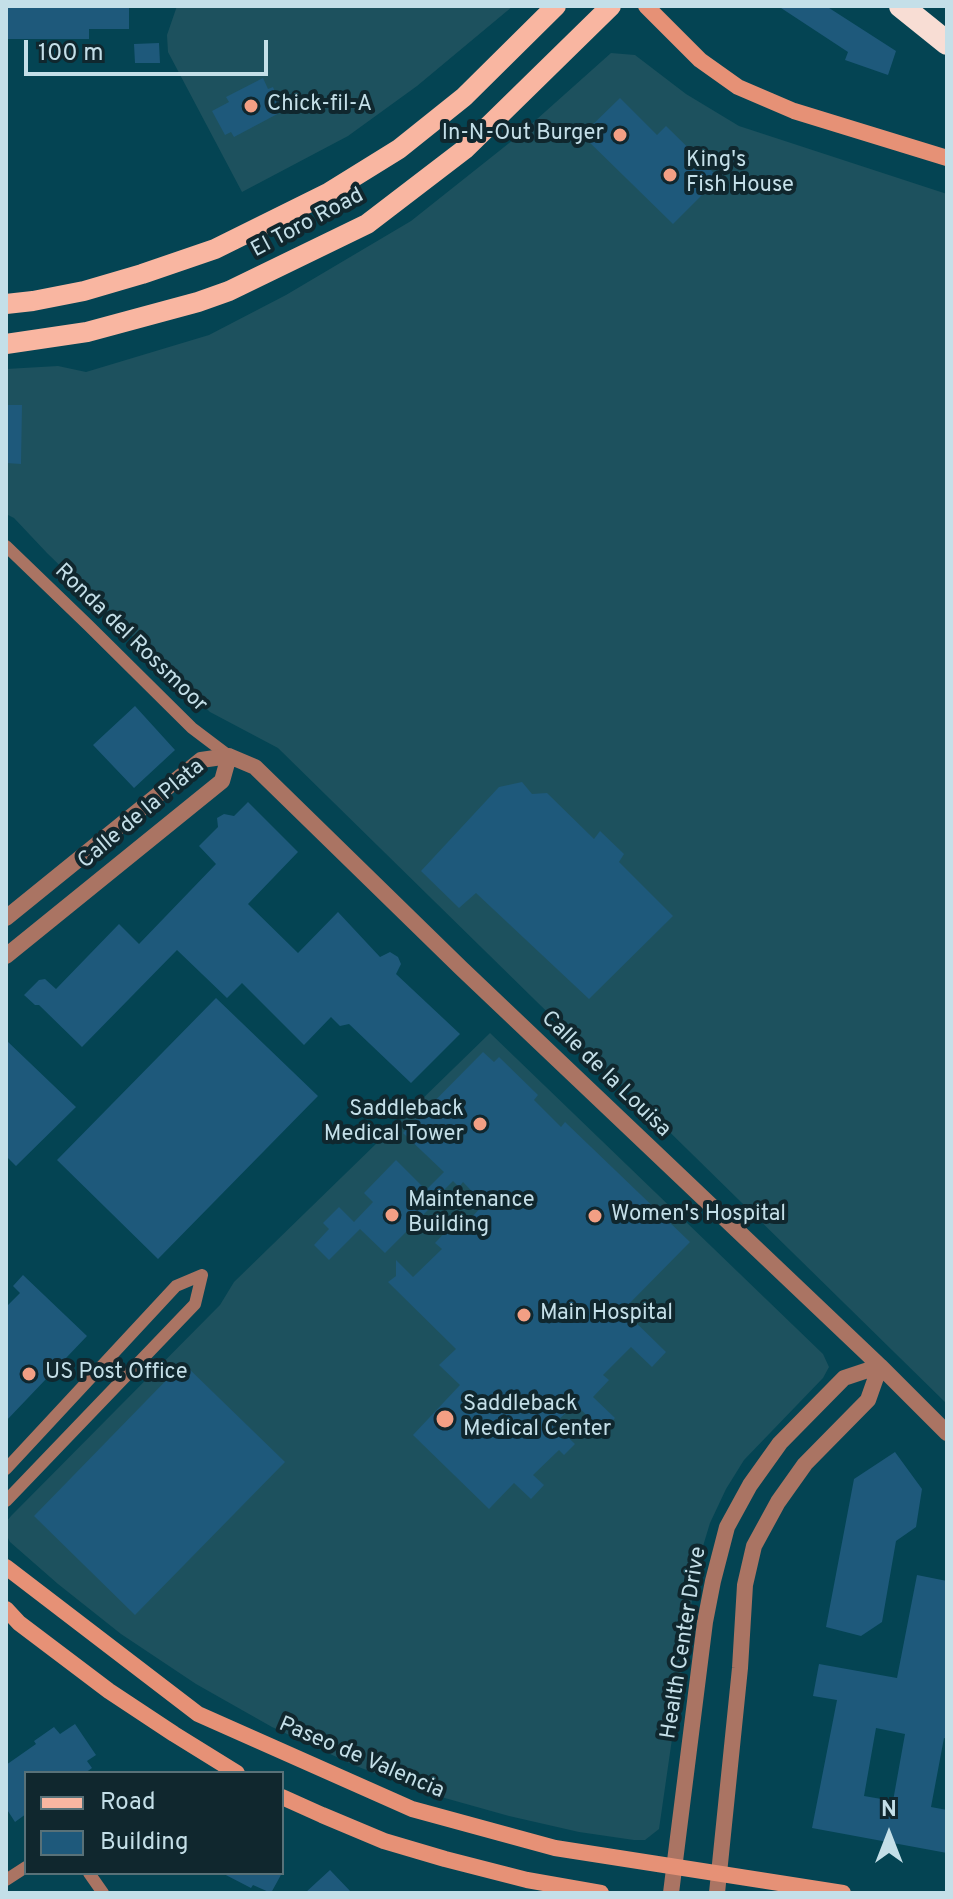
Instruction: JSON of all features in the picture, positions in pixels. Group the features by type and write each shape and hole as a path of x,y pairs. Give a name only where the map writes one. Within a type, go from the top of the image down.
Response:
{"highway":[{"path":"901,6 947,43"}],"main road":[{"name":"El Toro Road","path":"6,304 84,291 182,261 215,249 328,193 399,149 464,97 556,6"},
{"name":"El Toro Road","path":"6,344 87,332 198,302 229,291 367,224 465,149 611,6"},
{"path":"646,6 700,60 738,87 794,111 947,158"},
{"name":"Paseo de Valencia","path":"6,1567 198,1714 412,1809 555,1848 843,1893"},
{"path":"6,1609 19,1623 109,1691 234,1771"},
{"path":"284,1798 384,1841 430,1855 527,1880 601,1893"}],"street":[{"name":"Ronda del Rossmoor","path":"6,546 192,728 229,756"},
{"name":"Calle de la Plata","path":"6,918 201,760 229,756 222,781 6,956"},
{"name":"Calle de la Louisa","path":"229,756 259,770 491,997 947,1433"},
{"path":"6,1469 176,1286 202,1275 195,1304 6,1501"},
{"name":"Health Center Drive","path":"671,1893 705,1622 727,1527 750,1485 780,1443 844,1378 880,1366"},
{"path":"717,1893 740,1668 745,1585 754,1546 778,1502 805,1464 868,1400 880,1366"},
{"path":"6,1880 24,1868"},
{"path":"90,1875 103,1893"}],"shaded area":[{"path":"177,6 513,6 417,86 348,136 242,192 168,52 167,35"},
{"path":"611,53 635,55 686,94 739,126 947,194 947,1404 278,748 210,712 14,518 6,514 6,369 58,366 86,372 209,335 286,295 411,221 518,136"},
{"name":"Saddleback Medical Center","path":"490,1033 823,1354 829,1367 823,1378 744,1460 710,1523 697,1566 659,1829 645,1840 579,1832 427,1793 356,1766 272,1727 196,1684 121,1634 58,1584 10,1542 6,1534 6,1522 11,1516 220,1305 234,1282"}],"building":[{"path":"6,6 129,6 129,29 89,29 89,39 6,39"},
{"path":"778,6 826,6 896,51 888,75 845,60 848,52"},
{"path":"159,43 160,63 135,63 134,44"},
{"name":"Chick-fil-A","path":"263,78 268,89 273,87 283,111 234,137 231,132 225,135 212,111 229,102 226,97"},
{"name":"King's Fish House","path":"620,98 657,135 666,126 719,178 673,224 582,135"},
{"path":"6,405 22,405 21,464 6,463"},
{"path":"135,706 175,750 134,788 93,745"},
{"path":"522,782 532,794 547,793 594,839 600,831 624,854 619,862 673,916 589,999 476,893 459,908 421,871 499,787"},
{"path":"248,802 298,852 248,904 298,953 338,912 380,957 390,952 398,957 401,964 396,974 460,1034 411,1083 349,1024 340,1026 331,1017 304,1045 242,983 227,998 177,950 82,1047 39,1005 24,995 39,980 45,979 56,989 119,924 139,944 216,864 199,846 218,827 217,818 224,814 234,816"},
{"path":"216,998 318,1096 158,1259 57,1160"},
{"path":"6,1040 76,1107 16,1166 6,1156"},
{"path":"483,1052 494,1062 499,1057 538,1095 534,1100 561,1127 565,1122 690,1242 623,1310 666,1352 652,1367 631,1347 603,1375 609,1380 593,1397 615,1418 603,1431 575,1404 554,1424 575,1444 564,1455 559,1450 533,1475 544,1485 531,1499 514,1483 489,1509 413,1435 460,1385 439,1365 456,1349 388,1282 396,1276 396,1260 413,1277 442,1249 435,1243 450,1227 457,1233 484,1204 463,1182 459,1187 453,1181 385,1253 360,1229 329,1260 314,1245 329,1229 323,1223 339,1207 354,1222 373,1202 364,1193 396,1160 426,1190 444,1172 403,1133"},
{"name":"US Post Office","path":"23,1275 87,1336 6,1421 6,1307 20,1293 13,1286"},
{"path":"183,1363 285,1462 135,1615 34,1516"},
{"path":"895,1452 922,1489 916,1527 896,1541 882,1622 861,1636 826,1627 854,1479"},
{"path":"917,1575 947,1581 947,1739 944,1738 931,1807 947,1810 947,1853 812,1828 837,1700 813,1696 819,1664 897,1678","holes":["876,1728 905,1734 893,1801 864,1796"]},
{"path":"75,1724 96,1755 87,1761 92,1768 88,1771 24,1771 24,1815 15,1822 6,1808 6,1765 54,1727 60,1734"},
{"path":"330,1870 352,1893 305,1893"},
{"path":"226,1875 281,1875 271,1893 253,1885 251,1888"}],"place":[{"name":"Chick-fil-A","path":"251,106"},
{"name":"In-N-Out Burger","path":"620,135"},
{"name":"King's Fish House","path":"670,175"},
{"name":"Saddleback Medical Tower","path":"480,1124"},
{"name":"Maintenance Building","path":"392,1215"},
{"name":"Women's Hospital","path":"595,1216"},
{"name":"Main Hospital","path":"524,1315"},
{"name":"US Post Office","path":"29,1374"},
{"name":"Saddleback Medical Center","path":"445,1419"}]}
